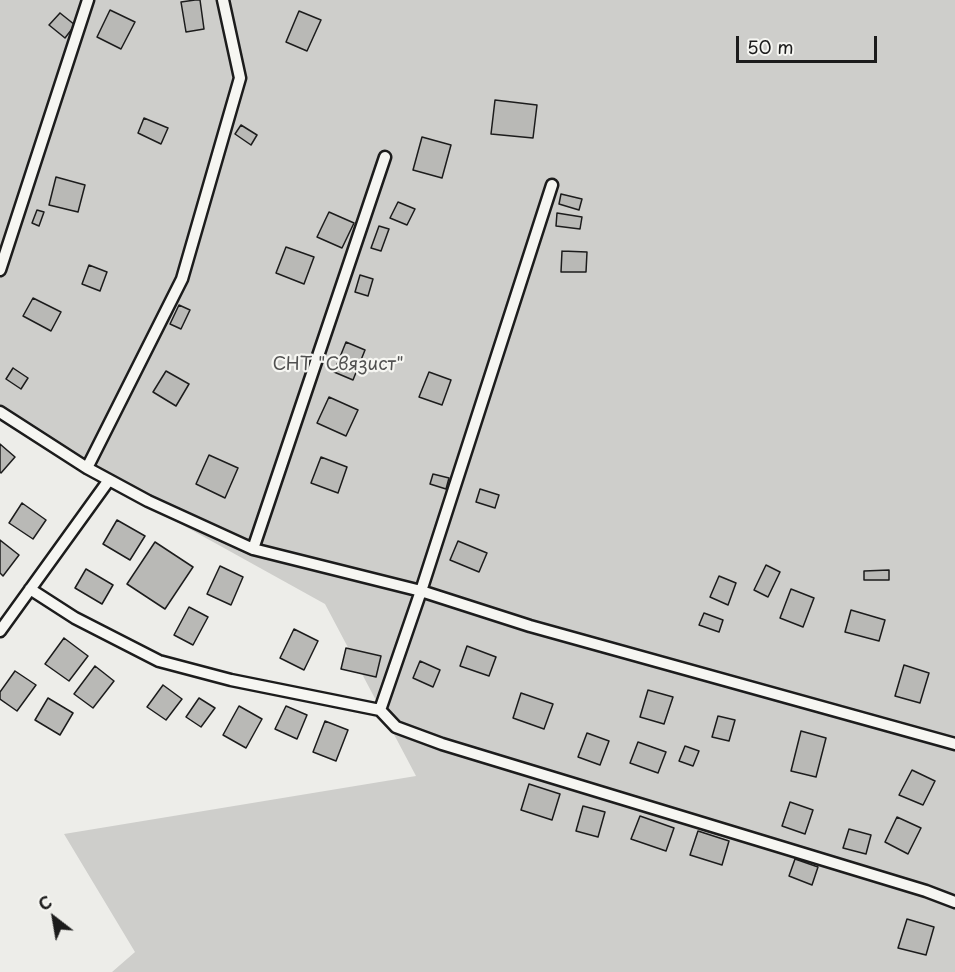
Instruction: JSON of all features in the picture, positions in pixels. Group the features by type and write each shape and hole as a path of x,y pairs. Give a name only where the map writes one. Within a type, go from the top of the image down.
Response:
{"lane":[{"path":"0,270 88,0"},
{"path":"87,468 182,279 240,78 223,0"},
{"path":"253,549 385,157"},
{"path":"380,710 421,591 552,185"},
{"path":"0,412 109,480 148,501 253,549 421,591 530,626 955,744"},
{"path":"0,631 109,480"},
{"path":"30,589 75,618 159,661 231,680 380,710 396,727 442,744 926,891 955,902"}],"green space":[{"name":"СНТ \"Связист\"","path":"0,0 955,0 955,972 112,972 135,952 64,834 416,776 325,604 132,497 0,415"}],"building":[{"path":"200,0 204,29 186,32 181,2"},
{"path":"110,10 135,22 121,49 97,37"},
{"path":"299,11 321,20 307,51 286,42"},
{"path":"60,13 75,25 65,38 49,25"},
{"path":"495,100 537,105 533,138 491,134"},
{"path":"144,118 168,128 161,144 138,133"},
{"path":"241,125 257,135 251,145 235,134"},
{"path":"422,137 451,145 442,178 413,170"},
{"path":"56,177 85,185 78,212 49,205"},
{"path":"561,194 582,199 579,210 559,204"},
{"path":"398,202 415,209 407,225 390,218"},
{"path":"37,210 44,212 39,226 32,223"},
{"path":"329,212 354,223 342,248 317,237"},
{"path":"557,213 582,217 580,229 556,226"},
{"path":"379,226 389,229 381,251 371,248"},
{"path":"286,247 314,257 304,284 276,273"},
{"path":"562,251 587,252 586,272 561,272"},
{"path":"89,265 107,272 100,291 82,284"},
{"path":"360,275 373,279 368,296 355,292"},
{"path":"33,298 61,312 51,331 23,316"},
{"path":"179,305 190,310 181,329 170,324"},
{"path":"346,342 365,350 353,380 334,372"},
{"path":"13,368 28,378 21,389 6,379"},
{"path":"166,371 189,384 176,406 153,392"},
{"path":"429,372 451,380 442,405 419,397"},
{"path":"329,397 358,410 346,436 317,423"},
{"path":"0,444 15,457 1,473 0,472"},
{"path":"209,455 238,468 225,498 196,484"},
{"path":"321,457 347,467 338,493 311,483"},
{"path":"433,474 449,478 446,489 430,484"},
{"path":"480,489 499,495 495,508 476,502"},
{"path":"22,503 46,520 33,539 9,523"},
{"path":"117,520 145,536 130,560 103,544"},
{"path":"0,540 19,555 3,576 0,573"},
{"path":"458,541 487,553 479,572 450,560"},
{"path":"155,542 193,567 165,609 127,584"},
{"path":"766,565 780,572 768,597 754,590"},
{"path":"220,566 243,577 231,605 207,594"},
{"path":"86,569 113,585 102,604 75,588"},
{"path":"889,570 889,580 864,580 864,571"},
{"path":"719,576 736,583 728,605 710,597"},
{"path":"791,589 814,598 803,627 780,618"},
{"path":"189,607 208,617 193,645 174,635"},
{"path":"851,610 885,620 879,641 845,632"},
{"path":"704,613 723,620 719,632 699,625"},
{"path":"294,629 318,641 304,670 280,658"},
{"path":"64,638 88,656 69,681 45,664"},
{"path":"467,646 496,657 489,676 460,666"},
{"path":"346,648 381,656 376,677 341,669"},
{"path":"420,661 440,670 433,687 413,678"},
{"path":"904,665 929,673 920,703 895,696"},
{"path":"95,666 114,681 93,708 74,694"},
{"path":"15,671 36,685 17,711 0,699 0,692"},
{"path":"163,685 182,699 166,720 147,707"},
{"path":"648,690 673,697 664,724 640,717"},
{"path":"521,693 553,704 544,729 513,718"},
{"path":"48,698 73,713 60,735 35,720"},
{"path":"199,698 215,708 201,727 186,717"},
{"path":"239,706 262,719 246,748 223,735"},
{"path":"286,706 307,715 297,739 275,729"},
{"path":"718,716 735,720 729,741 712,737"},
{"path":"325,721 348,730 336,761 313,752"},
{"path":"801,731 826,738 816,777 791,771"},
{"path":"587,733 609,741 600,765 578,757"},
{"path":"638,742 666,752 658,773 630,763"},
{"path":"685,746 699,751 693,766 679,761"},
{"path":"912,770 935,781 923,805 899,795"},
{"path":"529,784 560,794 552,820 521,810"},
{"path":"790,802 813,810 805,834 782,826"},
{"path":"583,806 605,812 598,837 576,831"},
{"path":"640,816 674,828 666,851 631,839"},
{"path":"897,817 921,828 908,854 885,842"},
{"path":"849,829 871,835 866,854 843,848"},
{"path":"698,831 729,841 722,865 690,855"},
{"path":"795,859 818,867 812,885 789,876"},
{"path":"907,919 934,927 926,955 898,948"}]}
